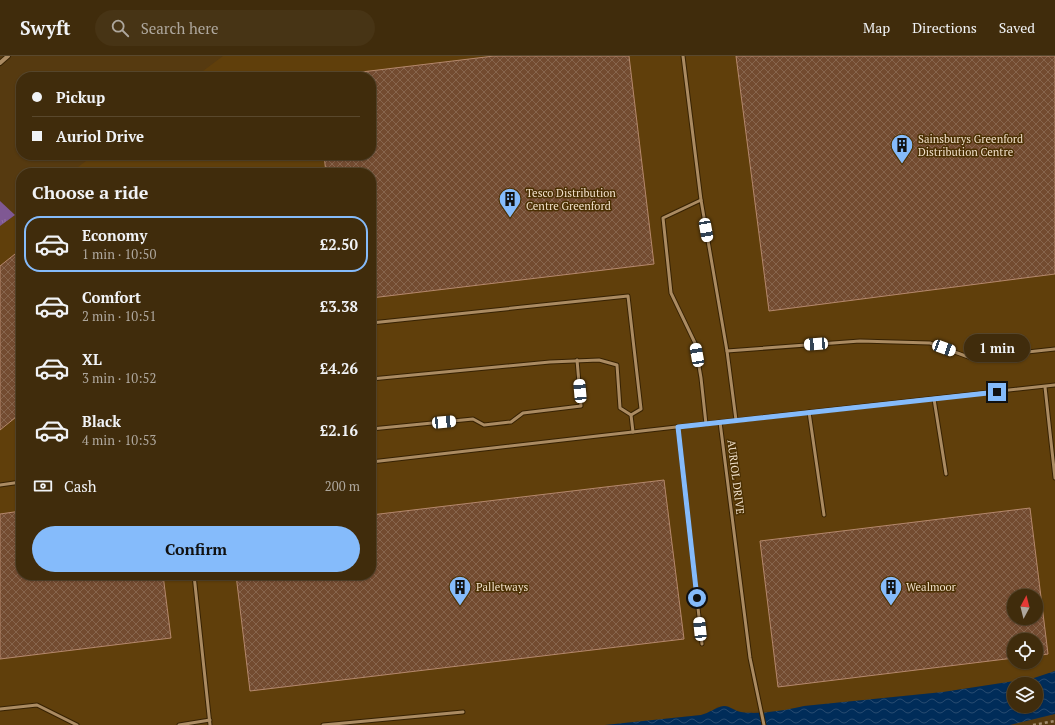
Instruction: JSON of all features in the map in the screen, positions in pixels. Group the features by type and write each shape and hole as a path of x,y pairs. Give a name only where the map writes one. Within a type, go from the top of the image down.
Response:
{"street":[{"path":"0,63 8,56"}],"lane":[{"path":"683,56 701,200 727,351 736,420"},
{"path":"701,200 663,218 671,293 695,343 701,378 706,424"},
{"path":"376,322 628,296 641,409 631,415"},
{"path":"727,351 860,341 930,342 971,358 1055,349"},
{"path":"376,429 473,420 484,425 510,422 523,413 581,406 577,360"},
{"path":"376,379 577,360 599,360 617,365 620,408 631,415 634,432"},
{"path":"376,461 1055,385"},
{"path":"1045,387 1055,478"},
{"path":"934,399 946,474"},
{"path":"808,412 824,515"},
{"name":"AURIOL DRIVE","path":"720,422 755,687 764,725"},
{"path":"678,427 702,644"},
{"path":"0,485 16,483"},
{"path":"195,580 210,725"},
{"path":"0,709 37,705 77,725"},
{"path":"322,725 463,712"},
{"path":"179,725 210,720"}],"path":[{"path":"1034,725 1055,721"}],"shaded area":[{"path":"223,56 1055,56 1055,671 1037,677 1007,677 1007,682 943,692 804,706 784,711 741,712 726,706 717,707 712,712 701,715 605,725 0,725 0,226 16,215 16,580 376,580 376,168 77,168 87,160 376,160 376,72 202,72"}],"green space":[{"path":"0,201 15,215 0,226"}],"water":[{"path":"1055,671 1055,714 1010,725 605,725 701,715 724,706 741,712 764,712 804,706 943,692 1007,682 1007,713 1043,713 1043,677 1037,677"}],"building":[{"name":"Tesco Distribution Centre Greenford","path":"494,56 629,56 654,264 376,297 376,168 325,168 325,160 376,160 376,72 361,72"},
{"name":"Sainsburys Greenford Distribution Centre","path":"736,56 1055,56 1055,274 769,311"},
{"path":"16,253 16,417 0,430 0,266"},
{"name":"Palletways","path":"664,480 684,639 250,691 237,580 376,580 376,514"},
{"name":"Wealmoor","path":"1030,508 1040,589 1007,589 1007,625 1043,625 1043,613 1048,654 1043,655 1043,633 1007,633 1007,659 778,687 760,541"},
{"path":"16,512 16,580 164,580 171,638 0,659 0,514"}],"place":[{"name":"Sainsburys Greenford Distribution Centre","path":"902,164"},
{"name":"Tesco Distribution Centre Greenford","path":"510,218"},
{"name":"Palletways","path":"460,606"},
{"name":"Wealmoor","path":"891,606"}],"route":[{"path":"697,598 678,427 997,392"}]}
